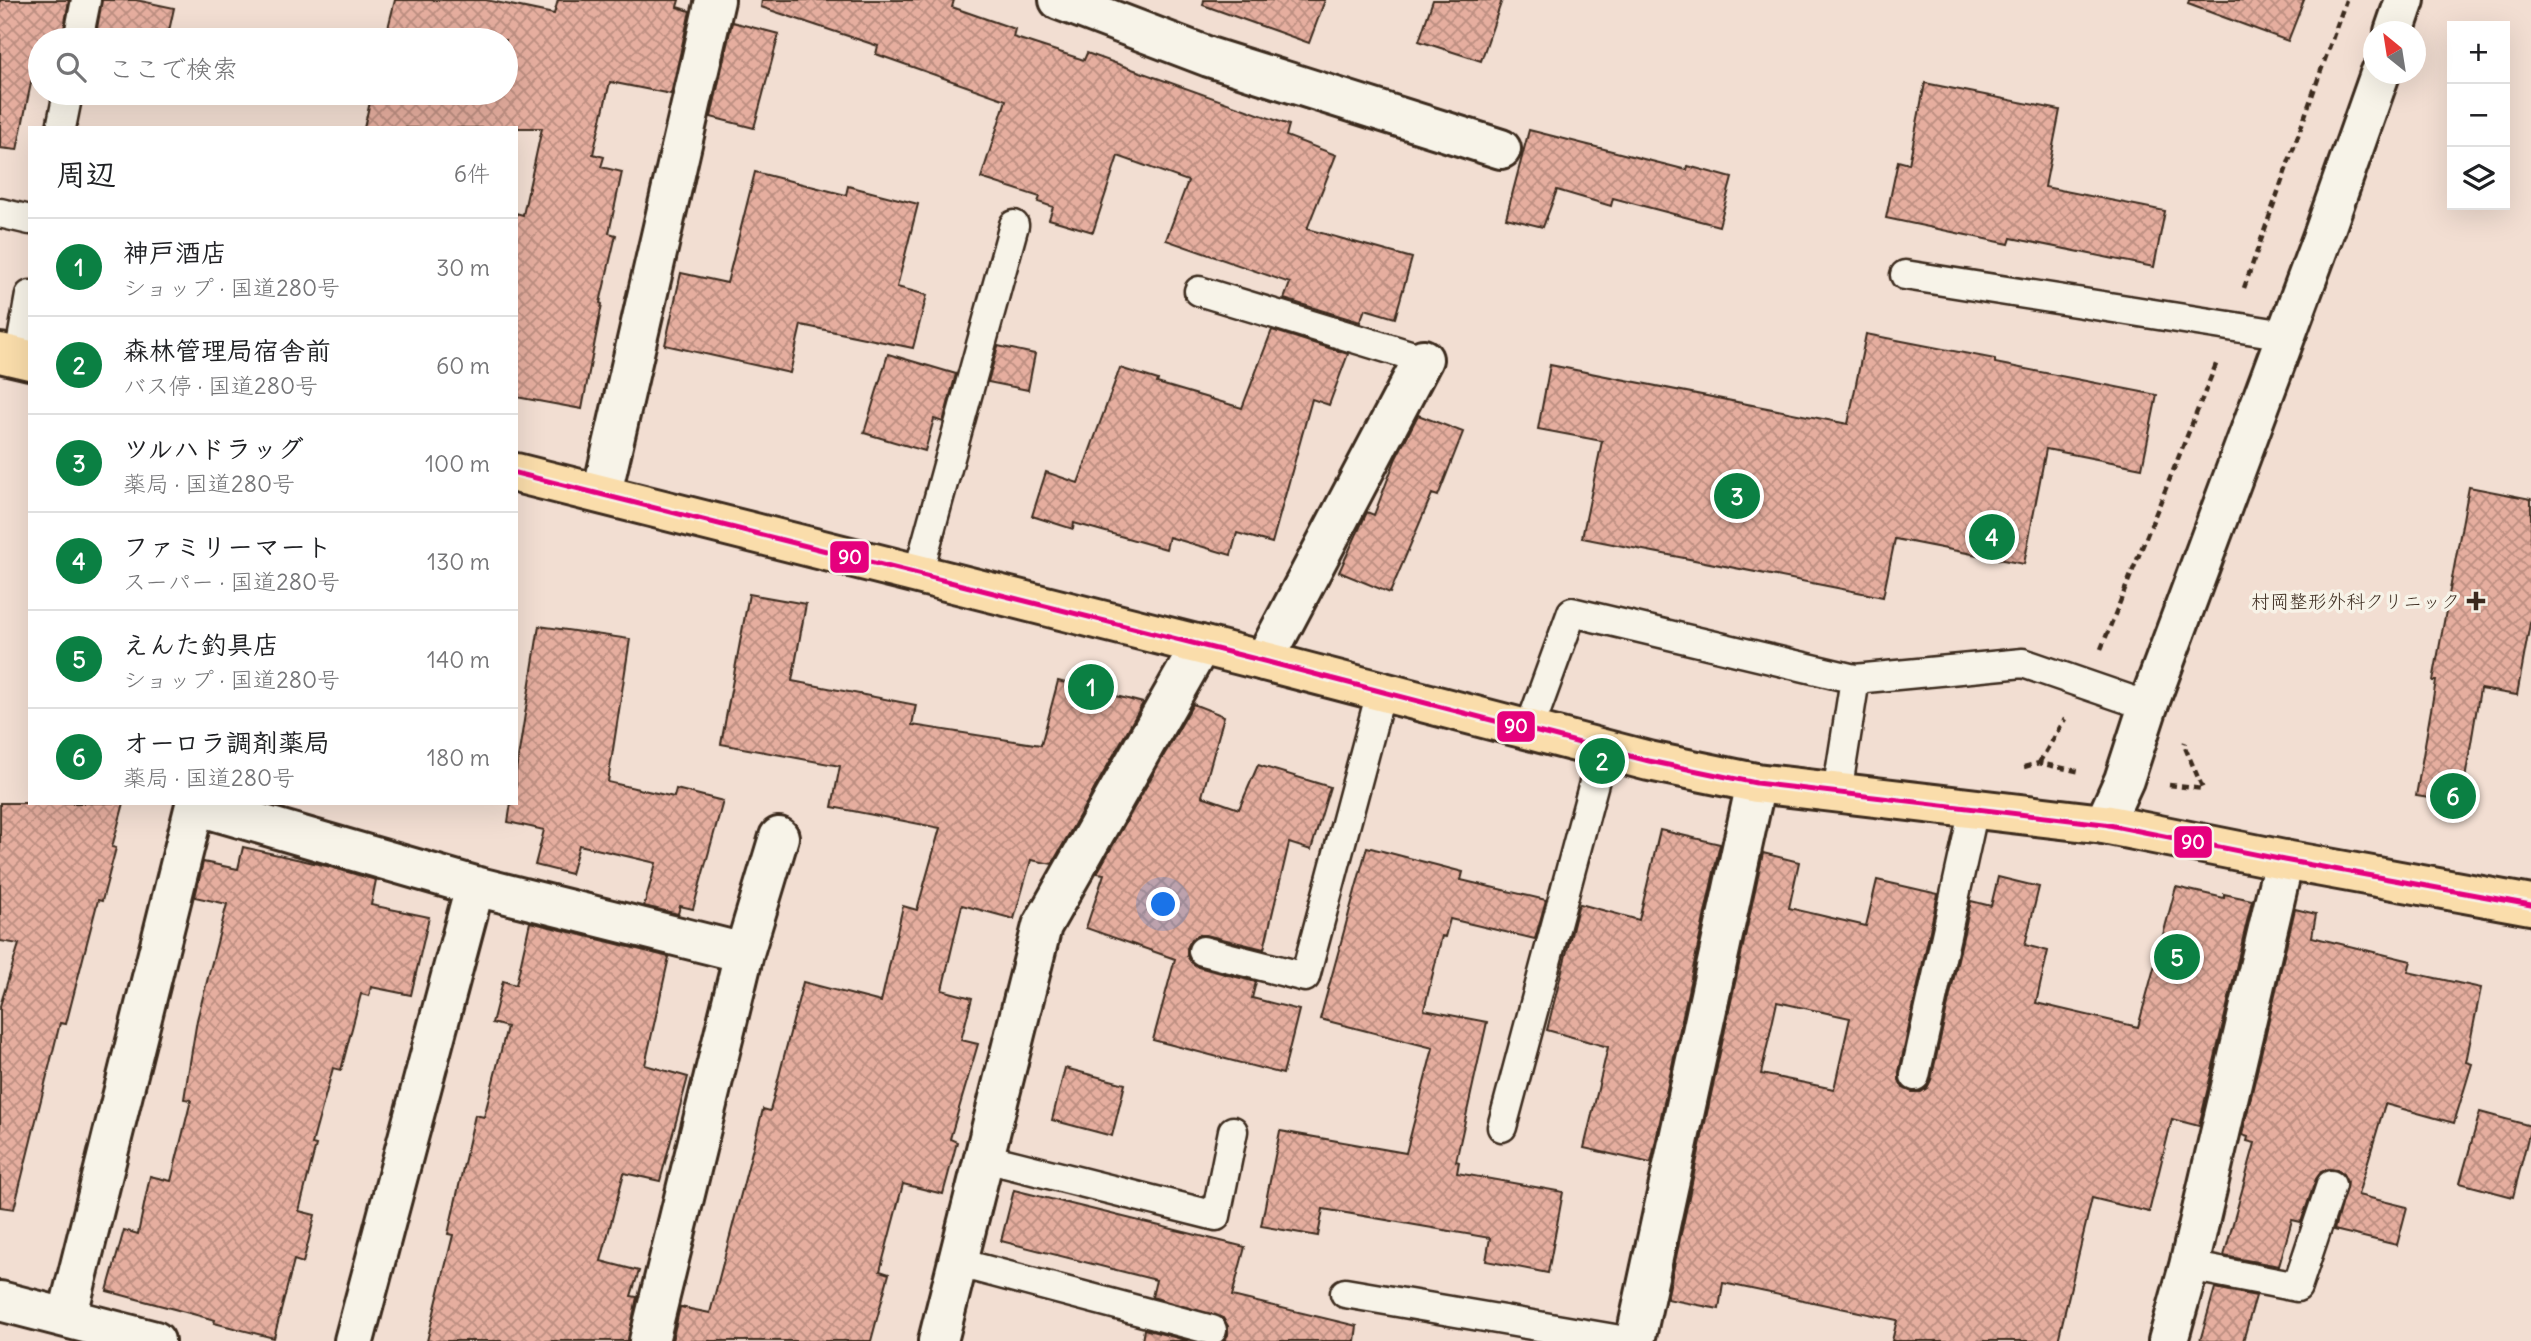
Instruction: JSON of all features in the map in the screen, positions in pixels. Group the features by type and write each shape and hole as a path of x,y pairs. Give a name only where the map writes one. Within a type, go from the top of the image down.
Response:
{"highway":[{"path":"518,473 1650,761 1756,783 2104,824 2531,905"}],"street":[{"path":"602,493 715,0"},
{"path":"1059,0 1209,57 1501,149"},
{"path":"2398,21 2405,0"},
{"path":"2104,824 2124,780 2148,706 2376,84"},
{"path":"1264,661 1423,359"},
{"path":"938,1341 960,1263 1042,926 1201,645"},
{"path":"1635,1341 1756,783"},
{"path":"67,1318 195,805 475,886 744,953"},
{"path":"649,1341 744,953 779,837"},
{"path":"2168,1341 2189,1266 2284,860"},
{"path":"354,1341 475,886"},
{"path":"0,1301 155,1341"}],"lane":[{"path":"80,28 86,0"},
{"path":"61,126 66,105"},
{"path":"0,213 28,220"},
{"path":"918,574 1014,225"},
{"path":"1905,275 2286,335"},
{"path":"1199,291 1423,359"},
{"path":"16,357 28,304"},
{"path":"1529,730 1572,612 1855,678 2023,663 2148,706"},
{"path":"1837,793 1855,678"},
{"path":"1203,951 1304,977 1381,692"},
{"path":"1503,1127 1603,749"},
{"path":"1915,1076 1974,809"},
{"path":"985,1158 1216,1216 1233,1131"},
{"path":"2189,1266 2297,1287 2331,1185"},
{"path":"960,1263 1212,1330"},
{"path":"1345,1293 1626,1341"}],"path":[{"path":"2039,763 2086,684 2231,327 2346,0"}],"building":[{"path":"0,0 69,0 64,28 28,28 28,97 17,150 0,148"},
{"path":"102,0 136,0 174,8 170,28 97,28"},
{"path":"395,0 486,0 554,14 558,0 679,0 677,7 690,11 671,94 610,82 593,154 604,157 601,167 622,172 609,233 616,235 600,303 602,304 582,409 518,397 518,214 523,215 542,128 364,126 369,105 518,105 518,28 388,28"},
{"path":"762,0 954,0 952,7 1015,29 1013,37 1084,60 1087,53 1289,125 1286,136 1336,155 1307,229 1412,258 1395,318 1365,309 1360,322 1284,299 1290,283 1166,240 1188,181 1118,156 1093,232 1049,219 1053,207 1038,202 1040,197 981,178 1006,100 876,54 878,46 761,7"},
{"path":"1204,0 1325,0 1309,43 1203,5"},
{"path":"1433,0 1502,0 1481,61 1419,41"},
{"path":"2189,0 2304,0 2288,41 2188,4"},
{"path":"732,22 779,34 754,128 711,117"},
{"path":"1925,83 2060,110 2045,187 2165,211 2154,267 2011,238 2009,244 1886,218 1898,161 1909,164"},
{"path":"1529,130 1687,170 1688,166 1732,178 1719,226 1613,198 1611,206 1557,190 1543,227 1506,218"},
{"path":"755,172 846,195 848,186 918,204 897,287 927,295 913,348 801,325 790,373 665,345 681,273 727,283"},
{"path":"1272,330 1348,354 1329,405 1312,399 1272,543 1237,533 1231,555 1169,537 1166,549 1074,523 1073,529 1032,516 1046,472 1078,483 1120,368 1158,380 1157,383 1242,408"},
{"path":"1866,334 2157,395 2142,468 2046,449 2024,564 1895,539 1883,597 1582,538 1602,441 1538,429 1550,365 1848,424"},
{"path":"998,346 1035,354 1028,390 988,382"},
{"path":"888,354 956,374 943,422 934,419 925,451 864,433"},
{"path":"1418,415 1463,432 1438,496 1432,494 1390,593 1339,572 1367,512 1374,515 1396,458"},
{"path":"2469,487 2531,499 2531,618 2517,695 2480,689 2461,803 2416,796 2436,681 2433,681"},
{"path":"749,594 806,604 792,681 916,705 912,725 1041,745 1058,681 1143,703 1052,864 1031,860 1014,919 962,905 942,990 972,998 961,1040 978,1044 950,1139 957,1142 943,1194 903,1184 880,1271 889,1274 871,1341 672,1341 680,1307 710,1313 763,1109 770,1111 803,982 881,1002 903,906 917,910 940,828 832,807 840,766 721,744"},
{"path":"539,626 630,639 608,782 674,797 676,789 723,801 693,909 680,906 678,914 644,906 656,863 579,845 571,874 535,865 544,830 508,822 511,805 518,805 518,758"},
{"path":"1193,704 1224,716 1202,796 1239,809 1258,765 1330,787 1311,850 1289,843 1264,949 1206,935 1198,935 1192,939 1187,948 1187,956 1198,967 1256,982 1252,998 1299,1010 1283,1074 1153,1040 1175,959 1086,928 1104,874 1097,873"},
{"path":"0,803 123,805 112,847 116,848 102,901 98,900 66,1024 60,1023 14,1209 0,1207 0,1006 19,944 0,941"},
{"path":"1660,830 1720,844 1651,1163 1584,1148 1608,1047 1547,1030 1578,907 1580,904 1639,920"},
{"path":"243,847 376,880 371,905 429,917 411,995 371,987 369,996 361,994 341,1070 333,1068 312,1144 316,1145 299,1211 315,1215 303,1263 294,1260 274,1338 107,1291 124,1230 138,1234 150,1176 171,1181 191,1100 184,1099 197,1020 227,904 195,897 203,862 238,869"},
{"path":"1367,847 1463,872 1461,880 1546,900 1535,939 1450,919 1445,937 1442,936 1424,1010 1487,1022 1456,1161 1459,1162 1457,1173 1563,1192 1548,1273 1486,1261 1490,1238 1323,1209 1318,1236 1261,1226 1280,1131 1406,1153 1433,1048 1320,1019"},
{"path":"1763,853 1799,862 1789,908 1866,926 1877,880 1938,894 1899,1072 1903,1088 1912,1092 1921,1092 1931,1080 1971,901 1991,906 1998,877 2039,887 2025,945 2048,951 2036,1003 2138,1027 2176,887 2224,898 2224,894 2252,900 2199,1126 2172,1119 2149,1212 2092,1198 2058,1341 1892,1341 1897,1320 1723,1283 1719,1309 1667,1299","holes":["1777,1002 1850,1018 1834,1089 1761,1074"]},
{"path":"2295,909 2316,914 2312,937 2411,961 2408,972 2481,988 2466,1062 2472,1064 2454,1123 2385,1104 2358,1195 2407,1207 2397,1245 2334,1230 2347,1182 2343,1174 2328,1169 2321,1172 2316,1179 2301,1222 2292,1220 2279,1266 2224,1256 2255,1143 2247,1141 2248,1137 2242,1135"},
{"path":"530,922 669,957 645,1065 688,1077 660,1181 624,1173 601,1261 639,1271 631,1296 637,1297 628,1341 427,1341 453,1235 448,1234 475,1115 484,1117 507,1027 492,1023 503,981 516,985"},
{"path":"1065,1068 1125,1084 1112,1136 1052,1120"},
{"path":"2480,1112 2531,1126 2513,1197 2460,1183"},
{"path":"1014,1190 1245,1247 1232,1296 1357,1326 1355,1341 1224,1341 1228,1335 1228,1326 1223,1318 1152,1297 1156,1280 1001,1241"},
{"path":"2215,1288 2256,1296 2243,1341 2200,1341"},
{"path":"1144,1329 1189,1341 1142,1341"}],"transit line":[{"name":"90","path":"518,474 1649,761 1756,783 2104,824 2531,905"}],"place":[{"name":"ツルハドラッグ","path":"1737,496"},
{"name":"ファミリーマート","path":"1992,537"},
{"name":"村岡整形外科クリニック","path":"2476,601"},
{"name":"神戸酒店","path":"1091,687"},
{"name":"森林管理局宿舎前","path":"1602,761"},
{"name":"オーロラ調剤薬局","path":"2453,796"},
{"name":"えんた釣具店","path":"2177,957"}]}
